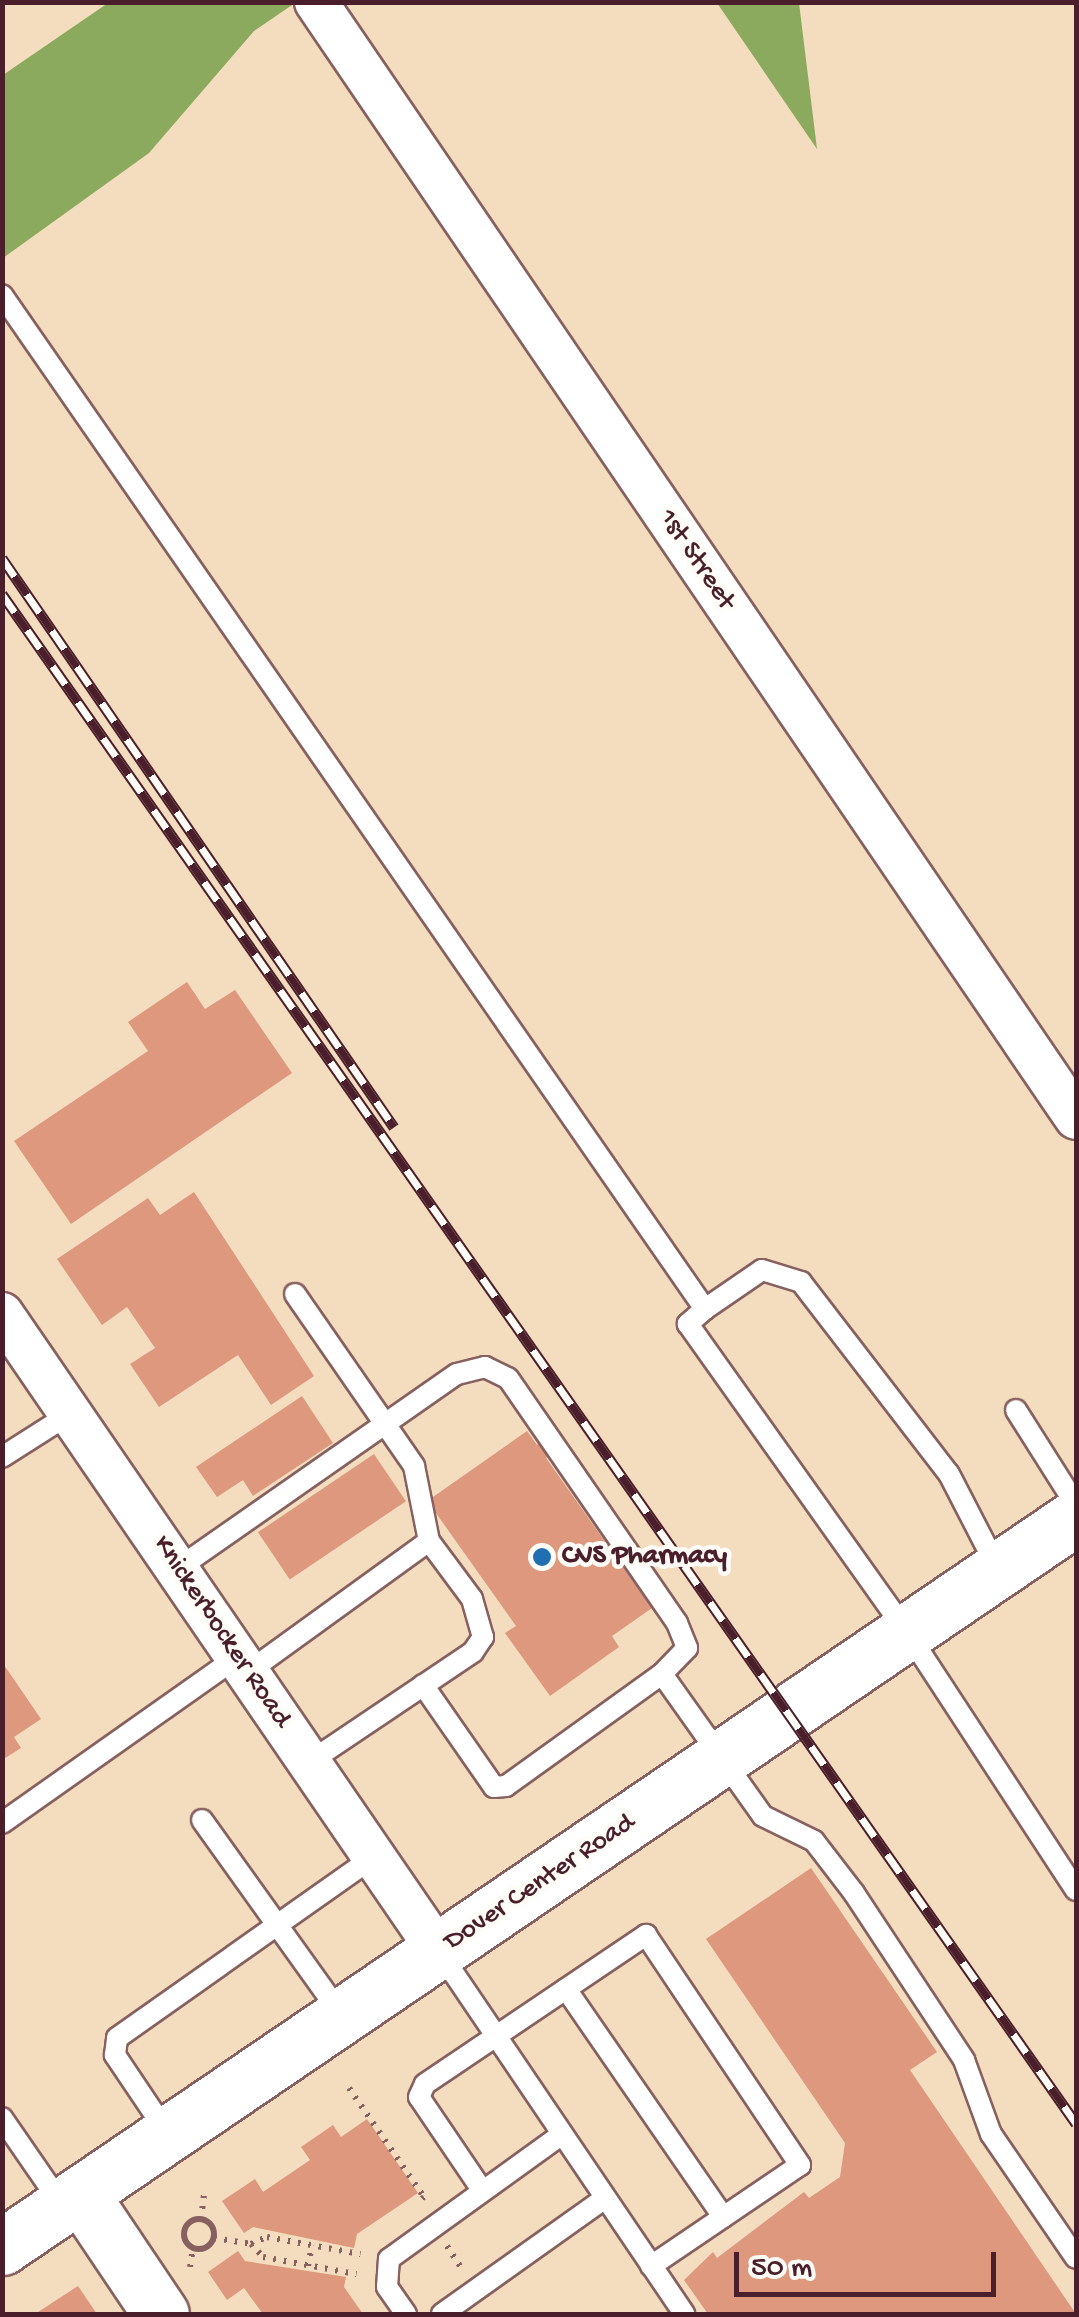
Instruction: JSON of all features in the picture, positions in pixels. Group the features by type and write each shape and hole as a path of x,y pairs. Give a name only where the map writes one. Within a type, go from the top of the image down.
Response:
{"street":[{"name":"1st Street","path":"316,2 1076,1118"},
{"name":"Knickerbocker Road","path":"8,1333 71,1413 438,1952"},
{"name":"Dover Center Road","path":"2,2247 1076,1517"},
{"path":"72,2201 161,2314"}],"lane":[{"path":"2,295 705,1309"},
{"path":"998,1568 950,1474 802,1282 762,1270 688,1324 905,1630 1076,1890"},
{"path":"295,1294 414,1466 429,1540 472,1599 483,1637 422,1686 310,1762"},
{"path":"177,1570 473,1366 508,1378 677,1623 687,1648 662,1674 506,1786 494,1786 422,1686"},
{"path":"1016,1410 1076,1505"},
{"path":"2,1456 71,1413"},
{"path":"2,1823 429,1540"},
{"path":"662,1674 762,1816 814,1841 854,1893 964,2060 990,2134 1076,2258"},
{"path":"202,1820 343,2017"},
{"path":"169,2135 115,2055 117,2038 374,1857"},
{"path":"482,2190 419,2097 425,2084 646,1935 800,2165 651,2266"},
{"path":"438,1952 684,2314"},
{"path":"566,1988 723,2217"},
{"path":"2,2118 72,2201"},
{"path":"406,2314 388,2287 389,2259 562,2134"},
{"path":"442,2314 606,2198"}],"path":[{"path":"349,2088 424,2198 403,2213"},
{"path":"190,2267 193,2249 185,2229 200,2219 204,2188"},
{"path":"200,2219 210,2224 214,2238"},
{"path":"214,2238 251,2244 267,2237 360,2254"},
{"path":"440,2237 477,2290"},
{"path":"193,2249 207,2248 214,2238"},
{"path":"358,2284 360,2254 367,2243"},
{"path":"251,2244 263,2257 356,2274"},
{"path":"308,2266 312,2245"}],"green space":[{"path":"108,3 295,3 254,31 149,153 3,258 3,75"},
{"path":"717,3 799,3 817,149"}],"building":[{"path":"187,982 205,1009 235,990 292,1073 71,1224 14,1141 148,1051 128,1022"},
{"path":"194,1192 314,1376 271,1405 238,1355 159,1407 130,1364 155,1348 127,1307 102,1325 57,1259 148,1198 160,1215"},
{"path":"302,1396 333,1443 253,1496 243,1480 217,1497 196,1467"},
{"name":"CVS Pharmacy","path":"527,1431 537,1445 545,1439 554,1451 546,1458 652,1608 612,1636 619,1647 550,1696 505,1633 516,1626 431,1506 433,1497"},
{"path":"374,1454 406,1501 290,1580 258,1532"},
{"path":"2,1662 41,1719 14,1737 21,1748 2,1760"},
{"path":"811,1868 937,2052 910,2070 1076,2314 708,2314 684,2280 713,2252 717,2258 804,2192 809,2198 840,2177 845,2143 706,1939"},
{"path":"367,2119 418,2193 357,2234 354,2248 253,2227 244,2233 222,2201 255,2179 263,2192 310,2160 301,2147 333,2125 341,2137"},
{"path":"238,2251 245,2261 346,2277 344,2287 363,2314 263,2314 244,2288 227,2300 208,2272"},
{"path":"78,2286 97,2314 35,2314"}],"railway":[{"path":"2,558 394,1127"},
{"path":"2,594 1076,2123"}],"place":[{"name":"CVS Pharmacy","path":"542,1557"}]}
